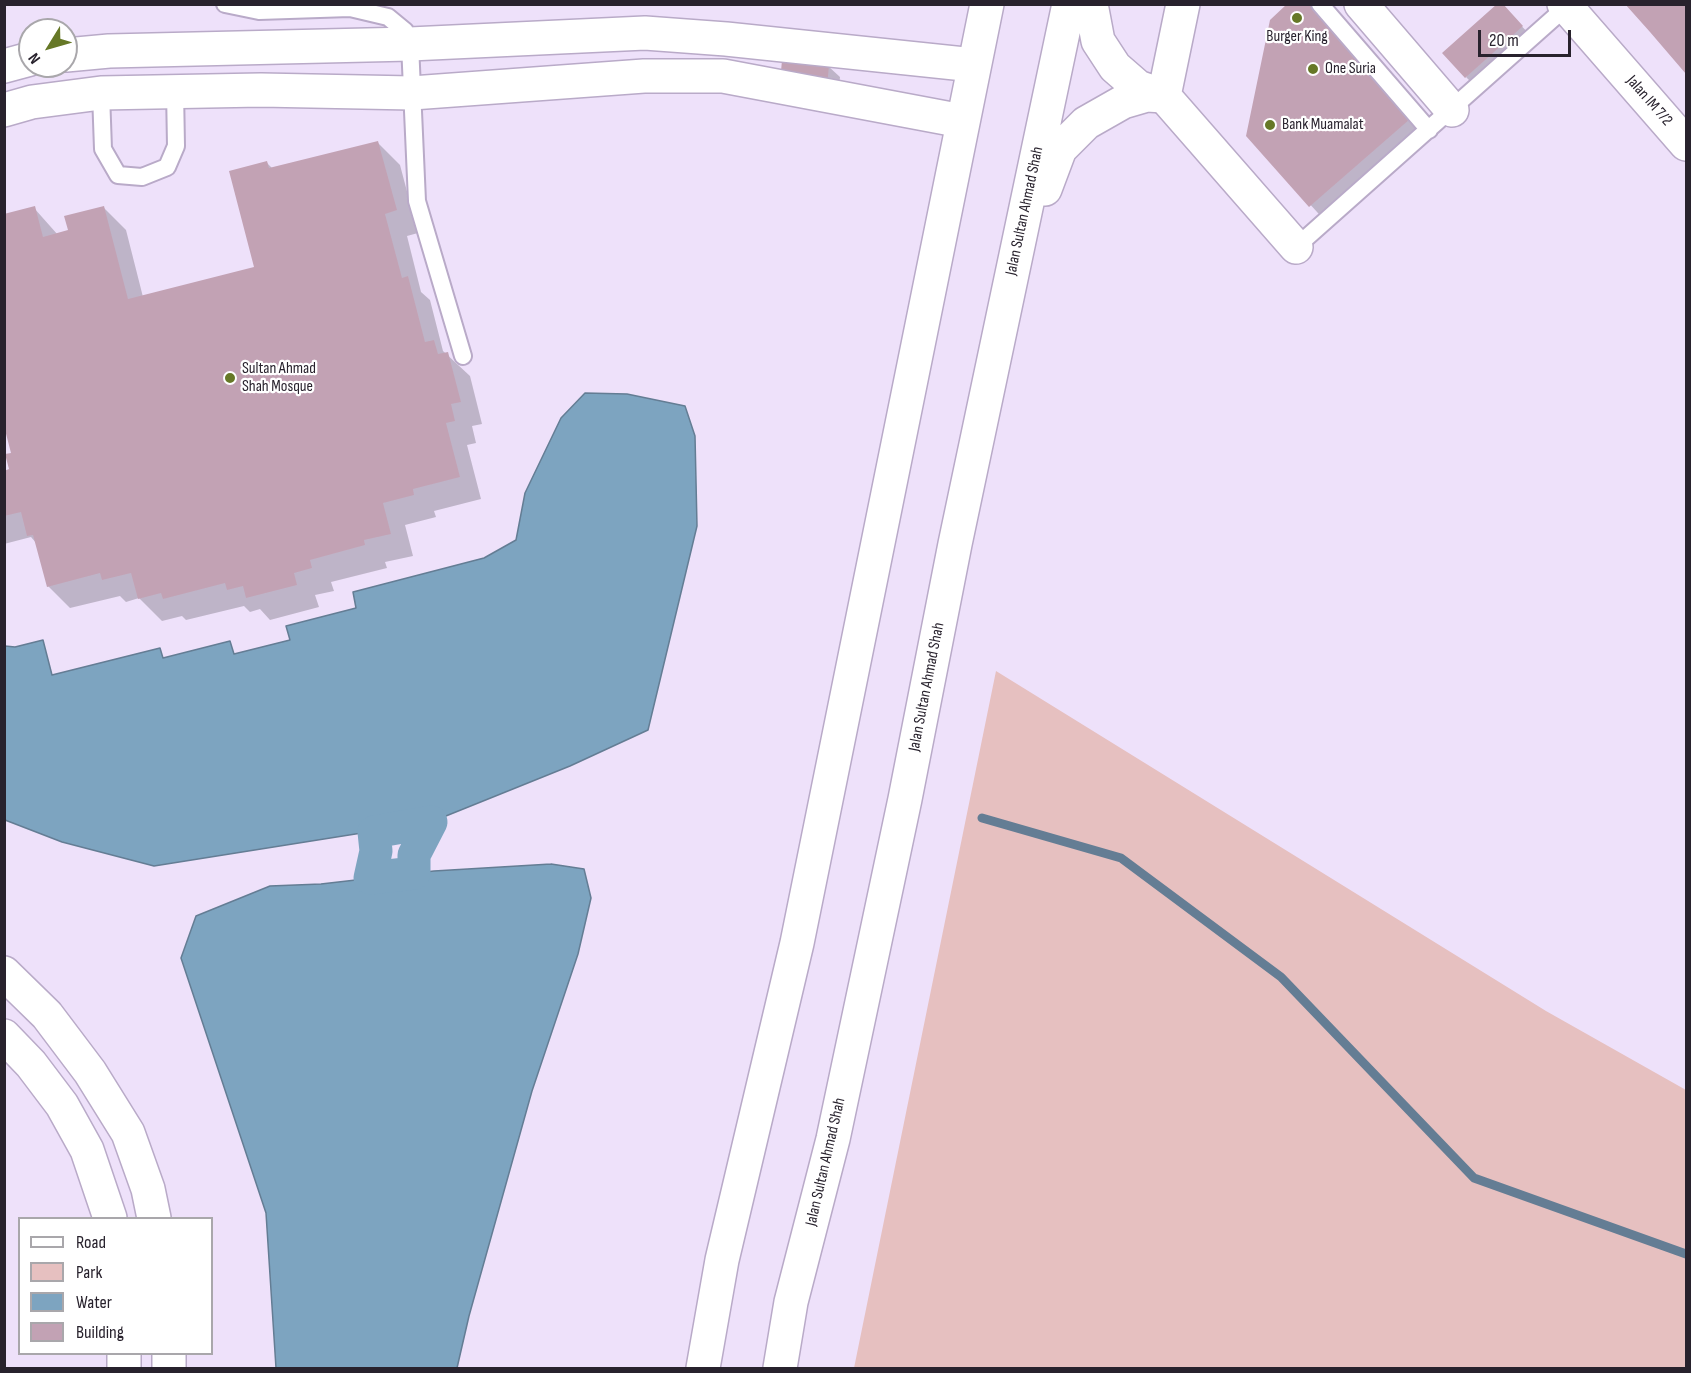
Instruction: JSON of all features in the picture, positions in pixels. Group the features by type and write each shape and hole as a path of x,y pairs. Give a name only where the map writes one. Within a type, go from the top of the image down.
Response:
{"main road":[{"path":"703,1368 722,1260 799,932 987,4"},
{"name":"Jalan Sultan Ahmad Shah","path":"780,1368 791,1302 833,1139 1069,4"},
{"path":"1091,4 1098,41 1115,67 1138,87 1164,96 1296,247"},
{"path":"1164,96 1183,4"},
{"path":"1361,4 1440,120"},
{"name":"Jalan IM 7/2","path":"1565,6 1686,144"},
{"path":"78,55 109,51 254,45 410,44 645,33 726,39 974,65"},
{"path":"723,76 726,39"},
{"path":"4,110 32,102 101,93 175,90 412,93 644,76 723,76 962,121"},
{"path":"1010,281 1060,150 1086,123 1123,102 1148,95 1164,96"},
{"path":"4,973 47,1015 90,1072 128,1133 148,1190 154,1217"},
{"path":"4,1036 31,1064 62,1105 87,1150 110,1217"}],"lane":[{"path":"225,4 259,11 324,7 372,12 388,17 405,31 410,44 417,201 463,356"},
{"path":"1320,4 1440,120"},
{"path":"1296,247 1565,6"},
{"path":"101,93 103,149 118,176 142,177 167,166 176,146 175,90"}],"green space":[{"path":"996,671 1546,1011 1686,1090 1686,1368 854,1368"}],"water":[{"path":"585,393 627,394 685,406 695,436 697,526 648,730 570,766 431,822 154,866 62,842 5,820 5,646 15,647 43,640 52,675 160,648 163,658 230,641 234,654 290,640 286,626 356,608 353,592 484,558 516,540 525,493 561,418"},
{"path":"551,864 584,869 591,898 578,954 532,1091 469,1316 457,1368 276,1368 266,1213 181,958 196,916 270,886 321,884 434,871"}],"building":[{"name":"One Suria","path":"1287,4 1310,4 1410,119 1309,207 1246,136 1270,20"},
{"path":"1497,4 1503,4 1523,26 1465,78 1442,53"},
{"path":"1625,4 1686,4 1686,74 1650,32"},
{"path":"782,60 829,65 827,88 780,83"},
{"name":"Sultan Ahmad Shah Mosque","path":"378,141 397,210 385,214 402,278 408,276 425,342 434,340 438,354 448,352 461,402 451,404 455,421 446,423 460,477 413,489 414,495 383,503 391,534 364,540 365,545 310,560 312,568 294,573 297,585 246,598 243,586 227,590 225,583 163,599 161,593 138,599 131,573 102,580 100,573 47,587 33,535 27,536 21,512 4,516 4,471 9,469 5,454 11,453 4,426 4,214 35,206 43,237 68,230 64,216 104,206 128,299 254,267 229,171 267,161 269,168"}],"waterway":[{"path":"982,818 1121,858 1281,977 1474,1178 1686,1254"},
{"path":"431,822 414,855 414,873 370,878 376,851 374,832 431,822"}],"place":[{"name":"Burger King","path":"1297,18"},
{"name":"One Suria","path":"1313,69"},
{"name":"Bank Muamalat","path":"1270,125"},
{"name":"Sultan Ahmad Shah Mosque","path":"230,378"}]}
